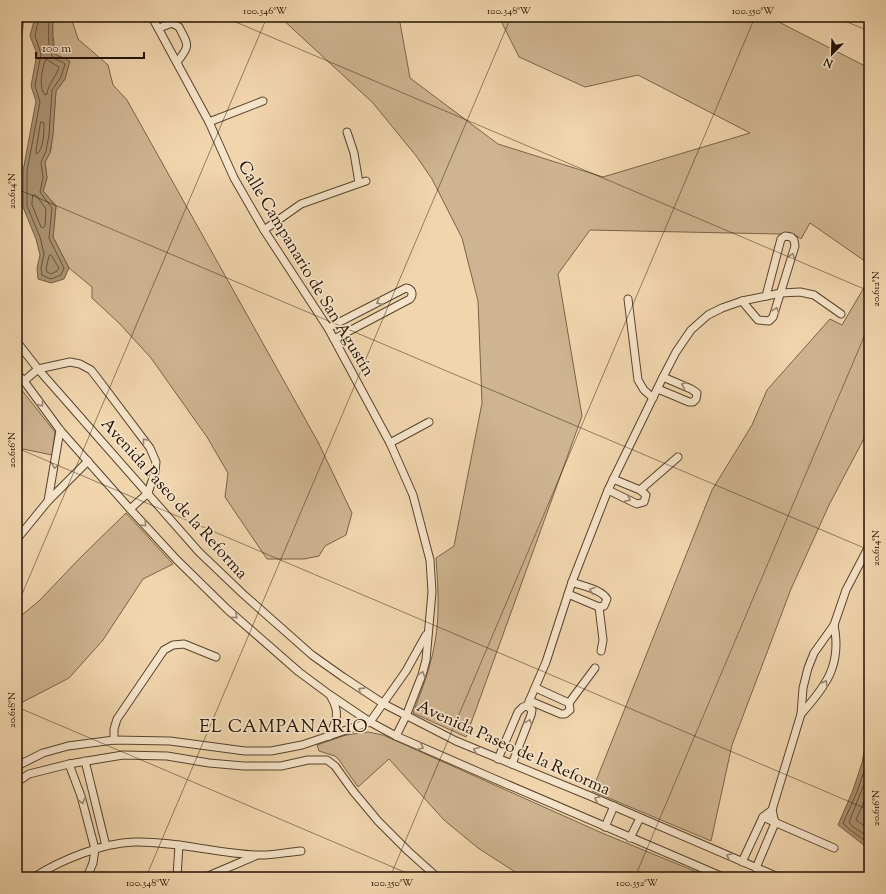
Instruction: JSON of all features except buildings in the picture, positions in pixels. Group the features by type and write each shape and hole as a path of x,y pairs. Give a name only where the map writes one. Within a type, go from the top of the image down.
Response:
{"street":[{"path":"17,42 20,17"},
{"name":"Calle Campanario de San Agustín","path":"152,17 209,122 234,178 264,230 328,328 390,443 413,494 430,560 432,592 426,660 422,675 406,716 396,736"},
{"path":"159,28 172,23 180,27 187,47 186,51 177,62"},
{"path":"209,122 263,101"},
{"path":"264,230 302,204 362,182 347,132"},
{"path":"742,301 758,320 769,320 776,312 795,246 794,240 791,237 785,236 781,239 766,296"},
{"path":"328,328 406,288 410,289 412,292 410,299 334,339"},
{"path":"498,759 518,712 529,704 536,688 572,582 608,490 663,377 676,352 691,330 708,315 722,308 742,301 781,293 800,292 814,295 841,314"},
{"path":"628,299 638,380 644,390 653,398"},
{"name":"Avenida Paseo de la Reforma","path":"17,342 38,369 199,552 243,594 312,655 343,677 384,704 456,741 614,806 778,877"},
{"path":"24,381 38,369 70,362 80,364 90,370 150,448 156,462 155,472 148,493 130,509"},
{"path":"17,374 24,381 60,430 177,560 228,610 299,672 330,695 370,722 396,736 723,877"},
{"path":"658,389 689,402 693,402 696,399 697,392 663,377"},
{"path":"390,443 429,422"},
{"path":"48,501 60,430"},
{"path":"640,490 678,457"},
{"path":"17,539 48,501 88,461"},
{"path":"608,490 637,504 644,502 646,495 640,490 613,479"},
{"path":"756,868 776,823 772,810 801,714 808,668 814,653 834,626 846,590 869,546"},
{"path":"568,594 599,607 604,606 606,603 607,599 605,595 572,582"},
{"path":"599,607 603,640 601,651"},
{"path":"801,714 817,696 826,682 832,668 836,653 837,638 834,626"},
{"name":"Calle Campanario de San Agustín","path":"370,722 406,671 428,634"},
{"path":"114,740 114,729 117,719 164,650 173,644 184,644 216,657"},
{"path":"529,704 565,714 570,710 569,703 595,668"},
{"path":"536,688 569,703"},
{"path":"329,736 337,716 336,705 330,695"},
{"path":"512,764 531,715 532,710 529,704"},
{"path":"17,766 43,753 68,746 114,740 170,741 245,750 271,751 302,745 370,722"},
{"path":"17,782 30,774 69,764 123,755 167,756 209,763 244,766 280,766 308,760 327,760 336,766 353,791 378,821 437,877"},
{"path":"85,761 106,846"},
{"path":"69,764 81,796 95,849 87,877"},
{"path":"605,827 614,806"},
{"path":"742,862 763,817 772,810"},
{"path":"763,817 834,848"},
{"path":"630,838 640,818"},
{"path":"34,877 52,866 95,849 134,842 179,845 257,856 301,851"},
{"path":"177,877 179,845"},
{"path":"206,877 257,856"}],"shaded area":[{"path":"53,17 71,17 78,39 108,65 113,85 127,100 318,442 352,513 346,535 325,546 319,556 304,559 267,559 225,497 228,473 207,437 151,358 119,323 92,298 92,287 69,268 53,237 56,206 43,191 47,178 45,162 51,150 56,91 65,79 55,49"},
{"name":"EL CAMPANARIO","path":"280,17 399,17 410,78 498,144 603,177 750,133 638,75 585,87 519,57 499,17 769,17 869,68 869,264 810,223 801,239 787,234 590,230 558,274 582,416 466,737 413,713 429,669 437,632 438,600 436,558 454,546 482,403 478,301 462,238 432,179 417,157 373,103"},
{"path":"869,279 869,429 829,505 791,589 732,745 711,841 592,791 712,490 752,425 767,390 830,319 842,325"},
{"path":"17,384 55,432 52,455 23,449 17,450"},
{"path":"126,513 173,564 143,579 103,640 69,678 17,705 17,619 39,601"},
{"path":"368,732 383,735 602,833 709,877 523,877 478,848 444,820 389,759 358,787 339,760 335,756 319,751 317,745 346,735"}],"water":[{"path":"35,17 53,17 52,37 55,54 70,61 65,79 56,91 53,135 50,153 45,162 47,178 43,191 56,206 53,237 69,268 64,279 51,283 38,279 37,268 40,255 36,239 23,207 23,171 36,101 31,86 37,54 30,36"},
{"path":"869,738 869,849 838,825 853,790 862,763 866,741"}],"district":[{"name":"EL CAMPANARIO","path":"284,726"}]}
